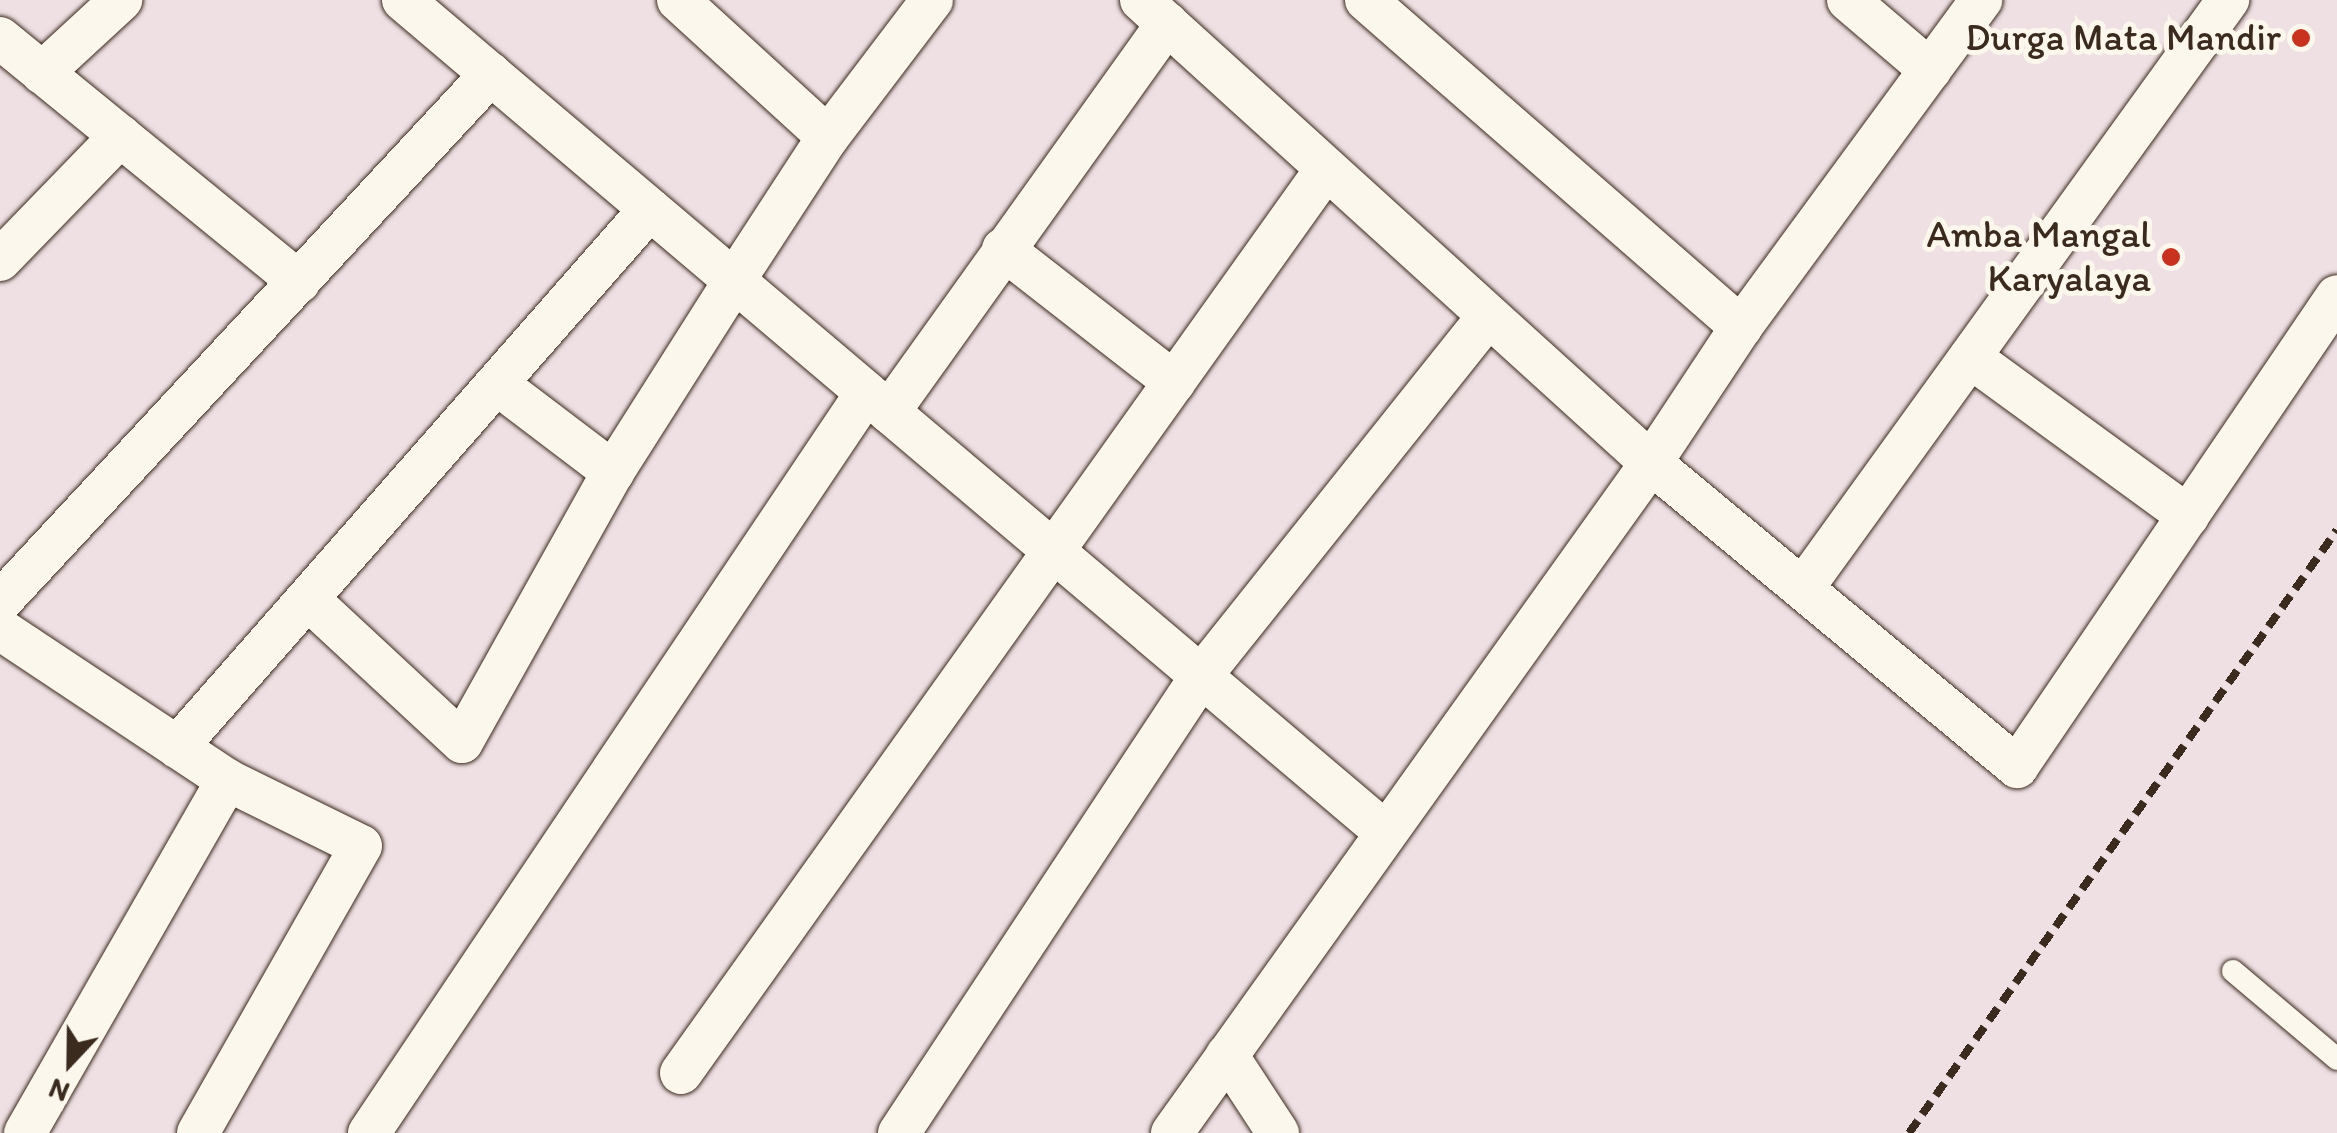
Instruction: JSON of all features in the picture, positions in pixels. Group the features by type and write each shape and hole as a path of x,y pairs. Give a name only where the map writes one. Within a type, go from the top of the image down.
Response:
{"street":[{"path":"42,73 121,0"},
{"path":"402,0 1384,831"},
{"path":"678,0 828,137"},
{"path":"308,599 462,742 613,472 828,137 932,0"},
{"path":"1848,0 1930,70"},
{"path":"1172,1133 1384,831 1651,463 1740,327 1981,0"},
{"path":"1802,588 2228,0"},
{"path":"1388,7 1740,327"},
{"path":"369,1133 878,403 1003,249 1154,12 1651,463 2017,768 2337,296"},
{"path":"0,38 299,282"},
{"path":"0,602 490,74"},
{"path":"0,260 120,136"},
{"path":"681,1074 1326,169"},
{"path":"177,747 650,209"},
{"path":"1003,249 1174,382"},
{"path":"899,1133 1201,676 1487,318"},
{"path":"1970,357 2188,516"},
{"path":"497,384 613,472"},
{"path":"0,631 228,780 362,846 198,1133"},
{"path":"25,1133 228,780"},
{"path":"1227,1055 1278,1133"}],"lane":[{"path":"2233,972 2337,1060"}],"railway":[{"path":"1909,1133 2337,530"}],"place":[{"name":"Durga Mata Mandir","path":"2301,38"},
{"name":"Amba Mangal Karyalaya","path":"2171,257"}]}
